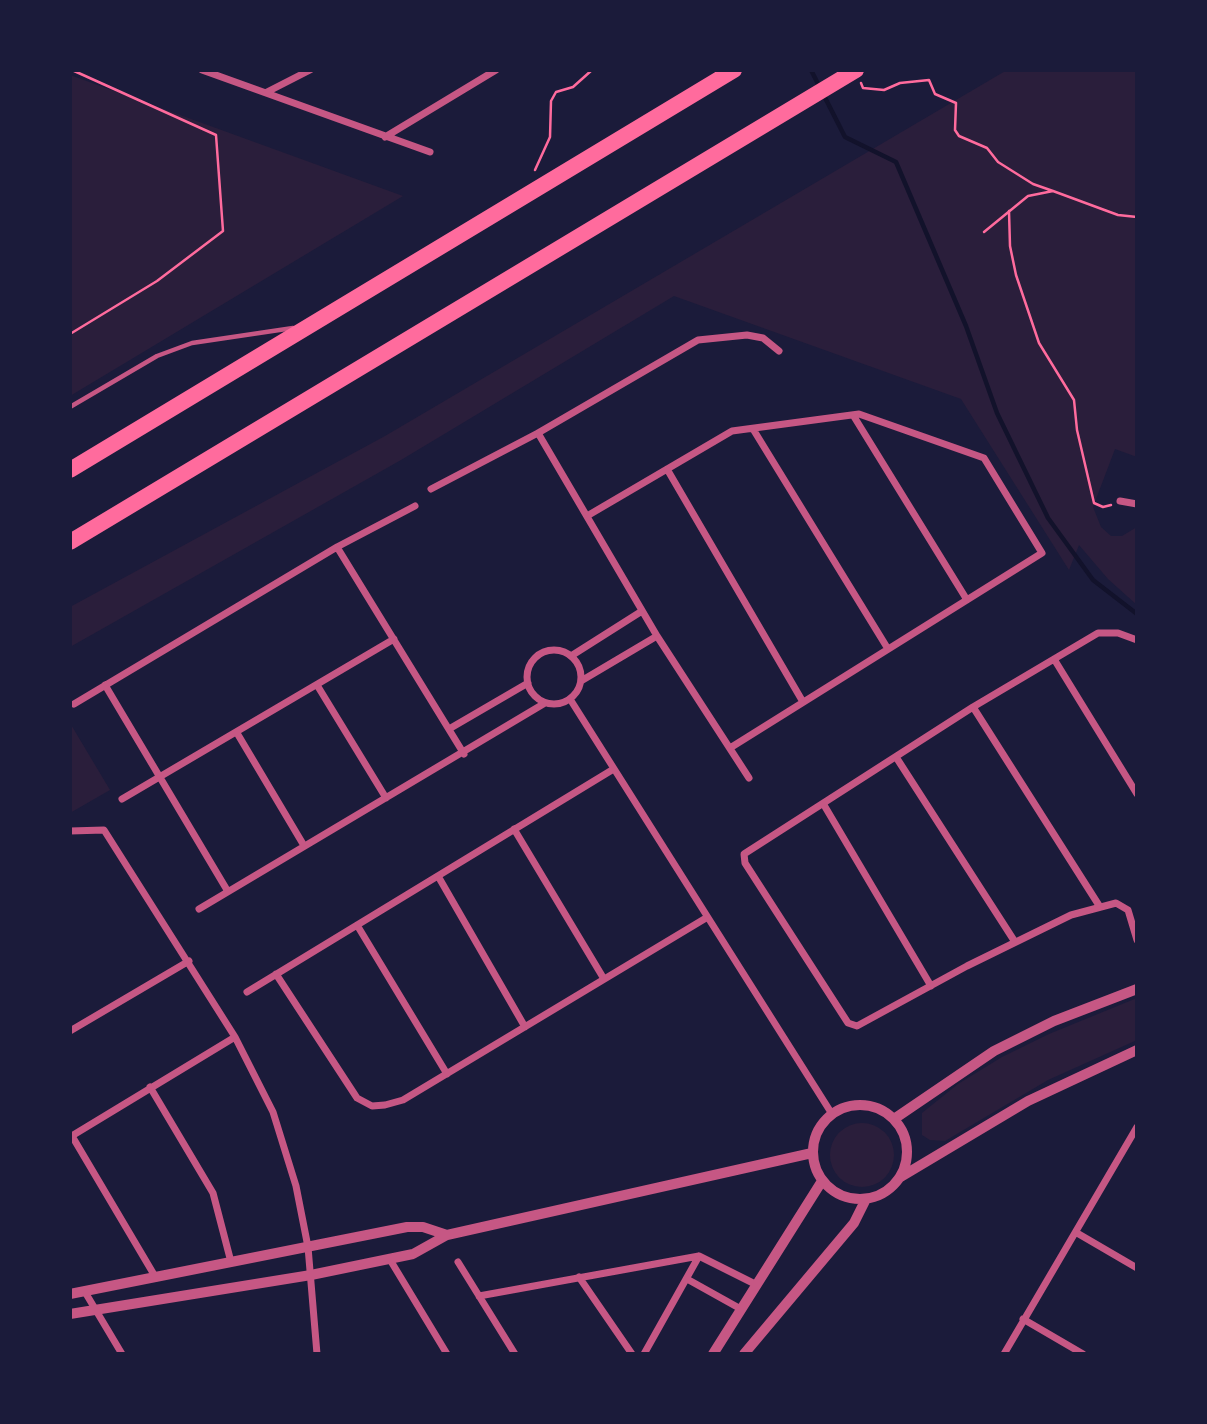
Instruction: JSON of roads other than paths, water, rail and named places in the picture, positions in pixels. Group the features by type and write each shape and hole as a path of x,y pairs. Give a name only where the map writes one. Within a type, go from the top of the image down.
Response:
{"highway":[{"path":"70,470 734,70"},
{"path":"70,542 856,70"}],"street":[{"path":"202,70 430,152"},
{"path":"267,92 310,70"},
{"path":"385,137 496,70"},
{"path":"431,489 538,433 698,340 747,335 763,338 779,351"},
{"path":"587,516 732,431 859,414 984,458 999,481 1042,553 730,748"},
{"path":"853,415 967,600"},
{"path":"753,429 888,649"},
{"path":"538,433 657,636 749,778"},
{"path":"667,469 803,702"},
{"path":"1120,501 1137,504"},
{"path":"74,704 337,547 415,506"},
{"path":"337,547 464,754"},
{"path":"571,656 642,611"},
{"path":"1137,640 1118,632 1098,633 973,707 744,854 745,863 848,1023 856,1026 1070,915 1116,902 1128,910 1137,940"},
{"path":"581,681 577,663 571,656 553,650 544,652 531,664 528,683 537,698 545,703 558,704 570,699 581,681 657,636"},
{"path":"122,799 394,639"},
{"path":"1054,659 1137,794"},
{"path":"449,729 528,683"},
{"path":"105,685 227,890"},
{"path":"317,685 386,798"},
{"path":"570,699 612,770 832,1114"},
{"path":"199,909 303,844 464,754 545,703"},
{"path":"973,707 1100,907"},
{"path":"237,733 303,844"},
{"path":"896,757 1015,942"},
{"path":"247,992 612,770"},
{"path":"824,805 931,986"},
{"path":"514,829 604,979"},
{"path":"70,831 104,830 189,961 234,1037 273,1112 296,1186 308,1247 317,1354"},
{"path":"438,876 525,1027"},
{"path":"276,974 357,1098 372,1106 403,1101 706,918"},
{"path":"356,925 447,1074"},
{"path":"70,1031 189,961"},
{"path":"894,1119 995,1051 1054,1021 1137,989"},
{"path":"156,1279 71,1136 234,1037"},
{"path":"899,1178 907,1149 901,1128 894,1119 875,1107 852,1105 832,1114 817,1131 813,1153 822,1181 846,1198 866,1199 885,1193 899,1178 1028,1101 1137,1050"},
{"path":"150,1087 214,1193 231,1262"},
{"path":"1004,1354 1133,1141 1137,1127"},
{"path":"70,1314 312,1275 422,1251 447,1235 813,1153"},
{"path":"713,1354 739,1308 822,1181"},
{"path":"744,1354 854,1223 866,1199"},
{"path":"70,1293 156,1279 416,1226 447,1235"},
{"path":"1076,1233 1137,1268"},
{"path":"479,1296 699,1256 755,1284"},
{"path":"644,1354 699,1256"},
{"path":"389,1258 447,1354"},
{"path":"458,1262 516,1354"},
{"path":"579,1277 632,1354"},
{"path":"687,1279 739,1308"},
{"path":"85,1292 122,1354"},
{"path":"1023,1320 1083,1354"}],"lane":[{"path":"70,407 158,356 192,343 311,325"}],"waterway":[{"path":"811,70 845,137 896,162 966,326 997,413 1048,518 1093,580 1137,614"}]}
